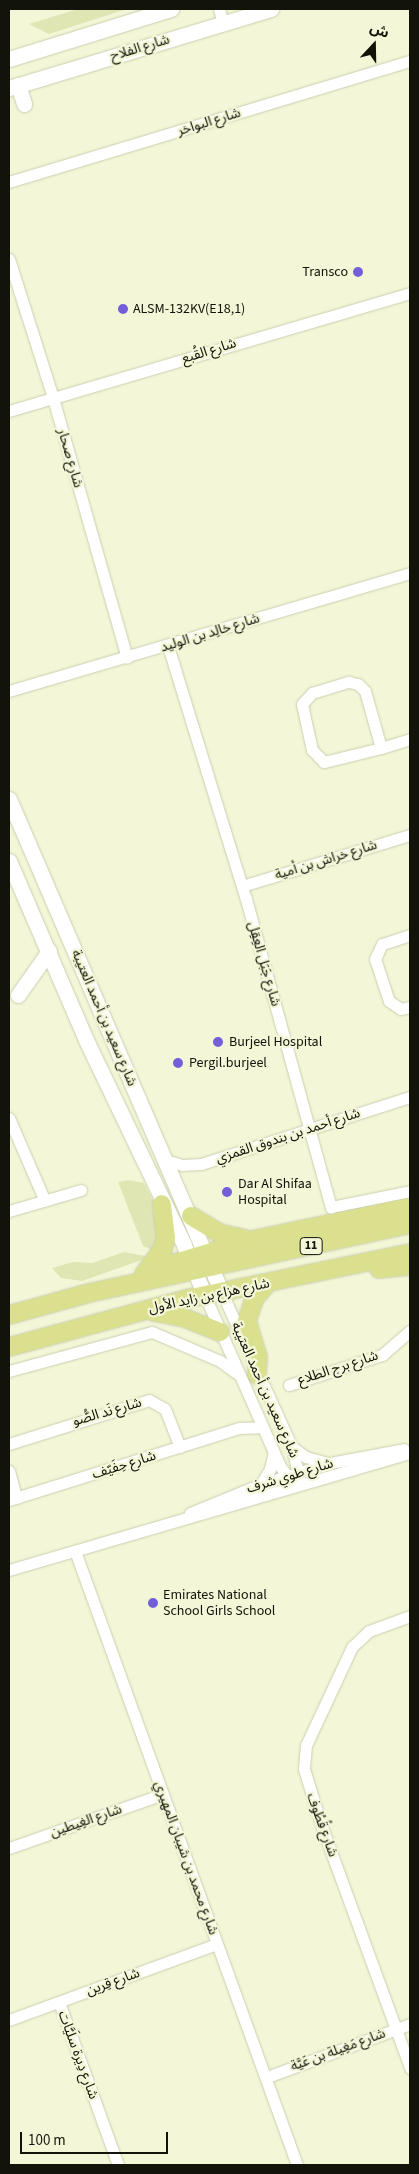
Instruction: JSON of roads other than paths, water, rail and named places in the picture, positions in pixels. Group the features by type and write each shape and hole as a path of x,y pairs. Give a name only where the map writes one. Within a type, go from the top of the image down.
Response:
{"main road":[{"name":"شارع الفلاح","path":"9,59 172,9"},
{"name":"شارع الفلاح","path":"13,86 221,16 271,9"},
{"path":"13,86 24,104"},
{"name":"شارع سعيد بن أحمد العتيبة","path":"9,800 191,1216 222,1293"},
{"name":"شارع سعيد بن أحمد العتيبة","path":"9,860 48,951 204,1296"},
{"path":"18,995 48,951"},
{"path":"144,1274 159,1256 166,1238 162,1204"},
{"path":"209,1260 252,1240 410,1206"},
{"path":"191,1216 219,1233 252,1240"},
{"name":"شارع هزاع بن زايد الأول","path":"9,1315 191,1264 410,1224"},
{"name":"شارع هزاع بن زايد الأول","path":"9,1347 140,1311 410,1253"},
{"path":"89,1293 144,1274 191,1264"},
{"path":"354,1264 378,1269 410,1266"},
{"path":"257,1375 258,1357 248,1320 254,1299 267,1284"},
{"path":"140,1311 182,1317 220,1332"}],"street":[{"name":"شارع البواخر","path":"9,182 410,61"},
{"name":"شارع صحار","path":"9,259 53,398 127,658"},
{"name":"شارع القُبع","path":"9,411 410,292"},
{"name":"شارع خالِد بن الوليد","path":"9,691 168,646 410,573"},
{"name":"شارع جَبَل العِقِل","path":"168,646 242,886 331,1207 410,1191"},
{"path":"381,748 365,690 358,684 337,685 304,699 302,714 312,750 318,760 330,763 381,748 410,739"},
{"name":"شارع خراش بن أمية","path":"242,886 409,839"},
{"path":"410,935 382,944 375,959 389,1001 401,1009 410,1007"},
{"name":"شارع أحمد بن بندوق القمزي","path":"165,1160 182,1165 201,1164 310,1127 410,1097"},
{"path":"9,1118 45,1201"},
{"path":"9,1211 82,1190"},
{"name":"شارع سعيد بن أحمد العتيبة","path":"222,1293 257,1375 292,1447 299,1472 297,1486"},
{"name":"شارع سعيد بن أحمد العتيبة","path":"204,1296 274,1452 286,1476 297,1486"},
{"name":"شارع برج الطلاع","path":"288,1385 382,1355 410,1331"},
{"path":"9,1371 152,1332 220,1361 238,1374"},
{"name":"شارع نَد الصُّو","path":"9,1444 143,1400 155,1402 165,1409 180,1447"},
{"path":"239,1428 252,1405"},
{"name":"شارع حِفَيّف","path":"12,1499 239,1428 262,1427"},
{"path":"292,1447 314,1460 330,1463"},
{"name":"شارع طوي شرف","path":"176,1520 214,1501 286,1476 330,1463 410,1447"},
{"path":"261,1484 270,1469 274,1452"},
{"name":"شارع طوي شرف","path":"9,1570 410,1453"},
{"path":"9,1471 12,1499"},
{"name":"شارع محمد بن شيبان المهيري","path":"75,1551 217,1944 267,2076 297,2165"},
{"name":"شارع قُطُوف","path":"410,1616 369,1631 352,1647 311,1734 304,1757 306,1781 410,2068"},
{"name":"شارع الغِيطين","path":"9,1848 163,1794"},
{"name":"شارع قِرين","path":"9,2020 217,1944"},
{"name":"شارع دِيرة سلَيَّات","path":"59,2002 118,2165"},
{"name":"شارع مَغِيلة بن عَيَّة","path":"267,2076 410,2024"}],"place":[{"name":"Transco","path":"358,272"},
{"name":"ALSM-132KV(E18,1)","path":"123,309"},
{"name":"Burjeel Hospital","path":"218,1042"},
{"name":"Pergil.burjeel","path":"178,1063"},
{"name":"Dar Al Shifaa Hospital","path":"227,1192"},
{"name":"Emirates National School Girls School","path":"153,1603"}]}
